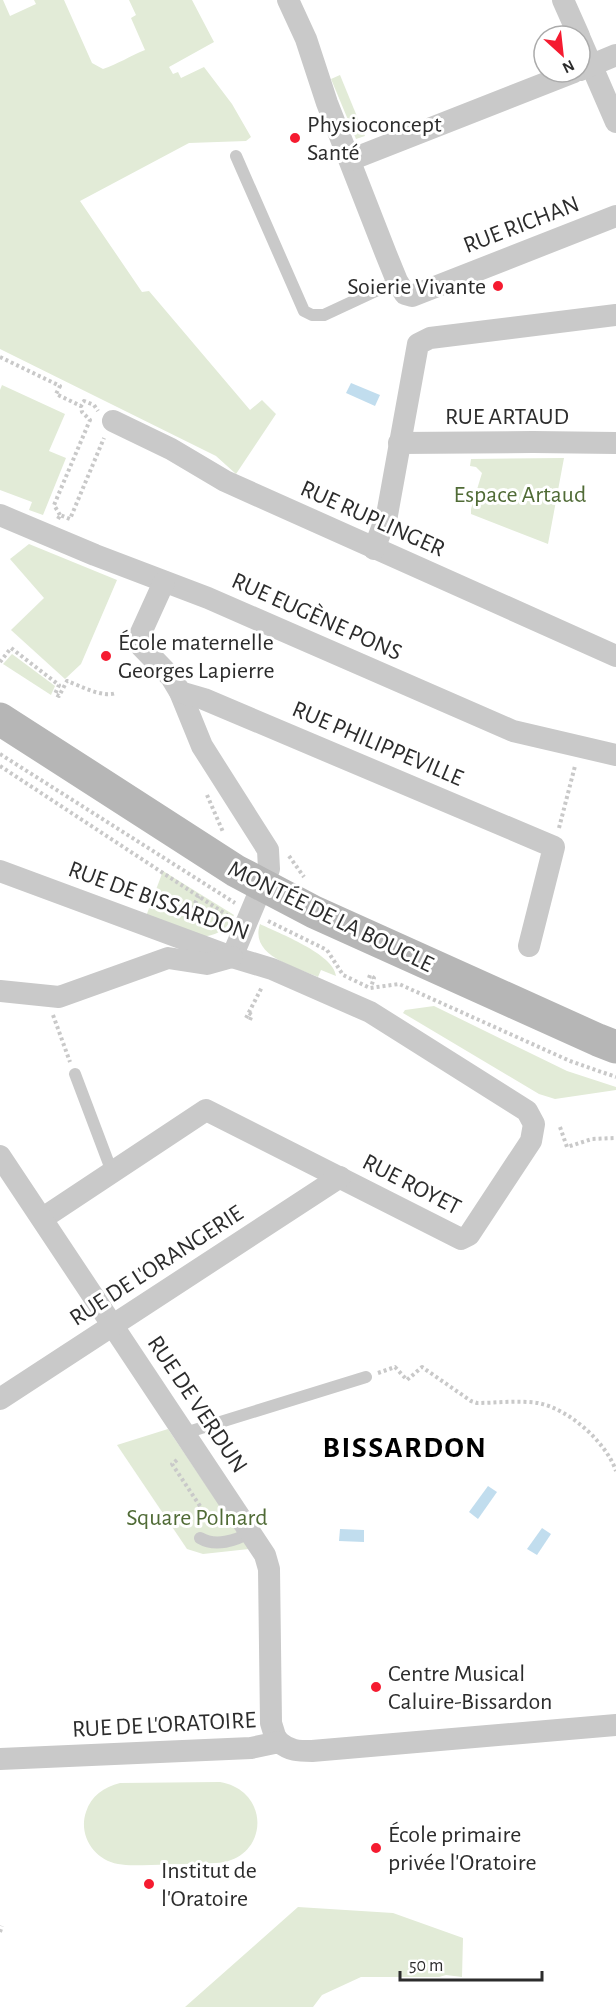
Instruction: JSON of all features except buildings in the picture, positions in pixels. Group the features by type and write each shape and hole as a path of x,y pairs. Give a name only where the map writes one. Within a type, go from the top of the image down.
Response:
{"main road":[{"name":"MONTÉE DE LA BOUCLE","path":"0,719 236,871 304,907 430,966 616,1047"},
{"name":"MONTÉE DE LA BOUCLE","path":"3,756 269,912 576,1054 616,1067"}],"street":[{"path":"288,0 306,39 327,103 404,288"},
{"path":"563,0 573,24"},
{"path":"592,65 616,55"},
{"path":"350,160 544,84"},
{"path":"592,84 616,122"},
{"name":"RUE RICHAN","path":"404,288 616,216"},
{"path":"374,549 387,515 418,344 430,338 616,315"},
{"name":"RUE RUPLINGER","path":"109,427 171,449 225,481 616,656"},
{"name":"RUE ARTAUD","path":"399,444 616,443"},
{"name":"RUE EUGÈNE PONS","path":"0,515 208,598 513,731 616,755"},
{"path":"0,991 63,996 168,958 207,964 232,957 239,923 269,869 270,859 266,844 202,746 180,692 171,677 141,646 140,637 164,582"},
{"name":"RUE PHILIPPEVILLE","path":"180,692 204,699 554,847"},
{"path":"529,946 554,847"},
{"name":"RUE DE BISSARDON","path":"0,871 300,981"},
{"name":"RUE ROYET","path":"43,1218 206,1110 457,1238 461,1239 470,1235 531,1141 534,1124 527,1111 370,1012 300,981"},
{"name":"RUE DE VERDUN","path":"0,1156 265,1555 269,1569 271,1723 279,1742"},
{"name":"RUE DE L'ORANGERIE","path":"0,1399 340,1177"},
{"path":"0,1188 23,1189"},
{"name":"RUE DE L'ORATOIRE","path":"0,1759 251,1748 279,1742 297,1752 616,1725"}],"lane":[{"path":"236,156 304,311 312,315 324,315 404,288"},
{"path":"75,1074 112,1172"},
{"path":"185,1433 366,1377"},
{"path":"200,1538 221,1543 242,1537 250,1532"}],"path":[{"path":"0,357 60,386 56,394 81,406"},
{"path":"84,401 94,405 109,427 70,519 60,515 54,506 90,420 82,412 81,406 84,401"},
{"path":"57,522 60,515"},
{"path":"0,662 11,648 59,685 55,694 59,696 67,681 99,692 112,695 116,693"},
{"path":"0,766 3,756 239,923"},
{"path":"554,847 576,762"},
{"path":"209,800 225,838"},
{"path":"288,854 308,880"},
{"path":"183,925 199,896"},
{"path":"247,1020 252,1015 249,1013 262,988"},
{"path":"45,996 75,1074"},
{"path":"560,1127 567,1147 592,1139 616,1138"},
{"path":"366,1377 395,1367 407,1380 422,1367 477,1403 525,1402 550,1407 573,1420 595,1438 612,1459 616,1471"},
{"path":"180,1458 172,1464 206,1515 209,1530 216,1542"},
{"path":"0,1932 2,1926"}],"green space":[{"path":"0,0 3,0 10,16 36,4 34,0 64,0 92,63 103,69 145,50 131,18 136,15 129,0 192,0 214,42 169,67 173,74 178,72 181,78 204,67 232,104 251,137 246,141 189,143 80,201 142,292 149,291 250,410 262,400 276,414 236,474 216,456 0,349"},
{"path":"340,75 365,136 356,139 331,79"},
{"path":"2,385 65,414 49,451 66,458 43,515 29,510 32,502 0,490 0,390"},
{"name":"Espace Artaud","path":"564,458 548,544 471,514 482,473 476,467 470,466 471,459"},
{"path":"29,544 117,580 81,664 65,679 11,630 44,598 10,559"},
{"path":"12,654 55,686 51,695 3,664"},
{"path":"163,871 234,915 225,928 212,935 201,937 145,919"},
{"path":"260,924 316,952 333,968 336,976 321,970 318,977 277,959 261,944 258,935"},
{"path":"434,1006 567,1071 616,1087 616,1090 555,1099 539,1094 403,1013 405,1010"},
{"name":"Square Polnard","path":"168,1429 249,1549 203,1554 187,1549 117,1445"},
{"path":"220,1782 237,1788 249,1798 256,1811 257,1825 254,1838 246,1850 234,1859 216,1863 122,1865 109,1862 95,1852 86,1838 84,1821 88,1806 99,1793 109,1787 120,1783"},
{"path":"298,1907 393,1913 463,1938 462,1977 446,1975 439,1977 361,1977 322,1995 313,2007 185,2007"}],"water":[{"path":"351,383 380,395 375,406 346,393"},
{"path":"488,1486 497,1492 478,1519 469,1512"},
{"path":"542,1528 551,1534 537,1555 527,1549"},
{"path":"340,1529 364,1530 364,1542 339,1541"}],"place":[{"name":"Physioconcept Santé","path":"295,138"},
{"name":"Soierie Vivante","path":"498,286"},
{"name":"École maternelle Georges Lapierre","path":"106,656"},
{"name":"Centre Musical Caluire-Bissardon","path":"376,1687"},
{"name":"École primaire privée l'Oratoire","path":"376,1848"},
{"name":"Institut de l'Oratoire","path":"149,1884"}],"district":[{"name":"BISSARDON","path":"405,1447"}]}
